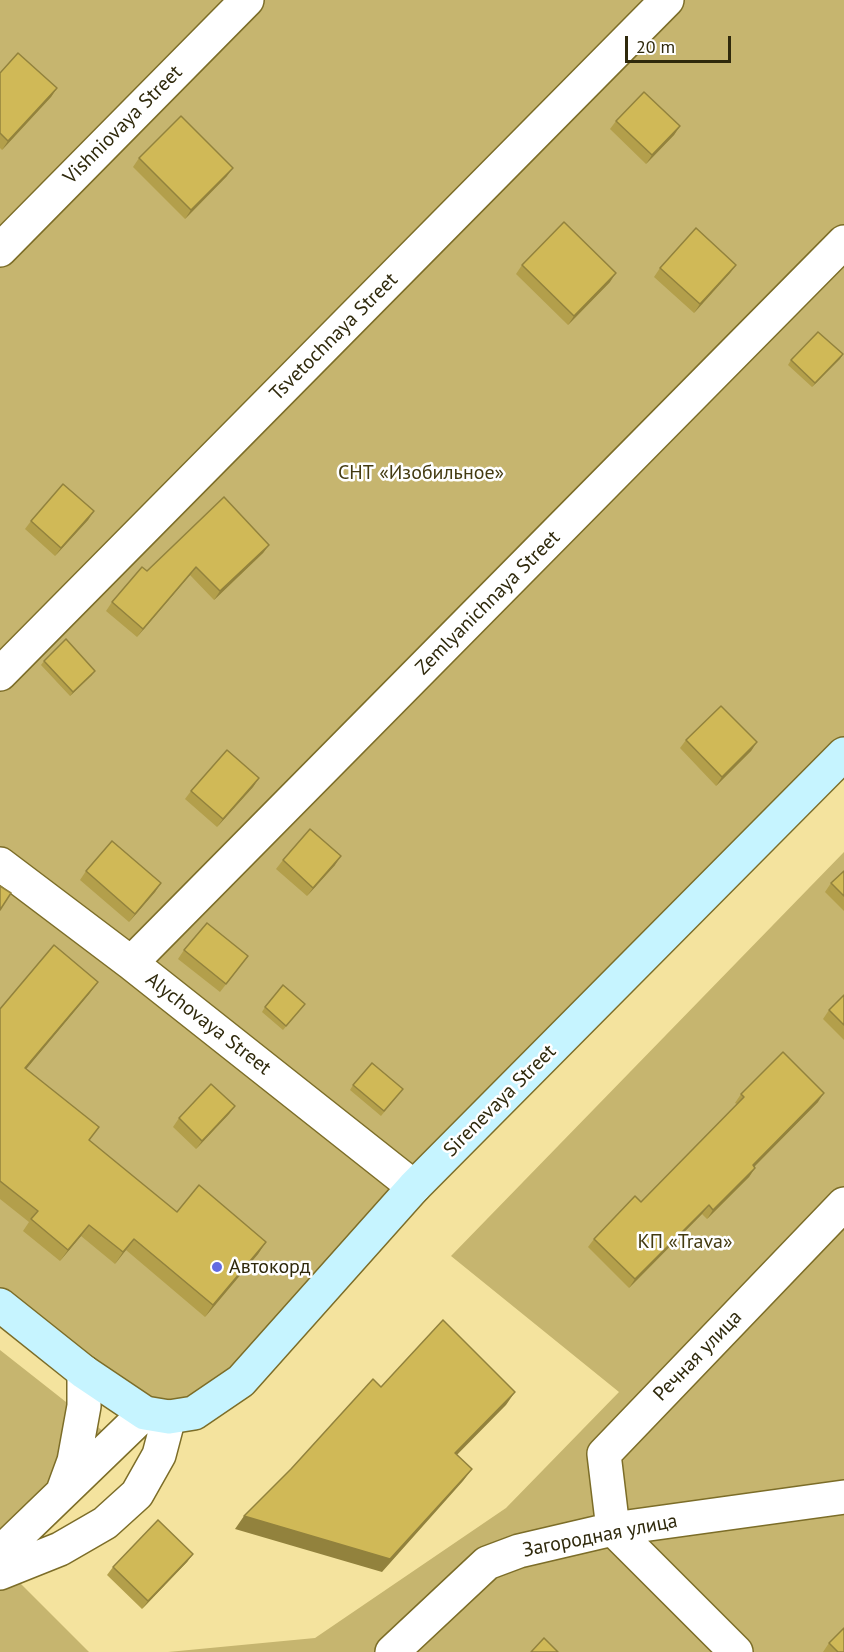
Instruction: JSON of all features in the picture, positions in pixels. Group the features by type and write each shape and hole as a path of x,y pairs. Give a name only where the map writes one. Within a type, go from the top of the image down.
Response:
{"street":[{"name":"Vishniovaya Street","path":"0,249 247,0"},
{"name":"Tsvetochnaya Street","path":"0,674 667,0"},
{"name":"Zemlyanichnaya Street","path":"131,963 844,242"},
{"name":"Sirenevaya Street","path":"157,1415 194,1413 241,1381 414,1188 844,754"},
{"name":"Alychovaya Street","path":"0,864 131,963 414,1188"},
{"name":"Речная улица","path":"613,1529 604,1454 844,1204"},
{"path":"0,1305 84,1372 157,1415"},
{"path":"62,1493 74,1461 84,1406 84,1372"},
{"path":"0,1553 62,1493 157,1415"},
{"path":"0,1573 60,1549 105,1523 137,1494 159,1455 157,1415"},
{"name":"Загородная улица","path":"392,1652 487,1563 519,1551 613,1529 844,1497"},
{"path":"613,1529 736,1652"}],"green space":[{"name":"СНТ «Изобильное»","path":"0,0 844,0 844,754 241,1381 169,1417 0,1305"},
{"name":"КП «Trava»","path":"844,852 844,1652 168,1652 315,1638 506,1508 619,1392 451,1256"},
{"path":"0,1350 127,1450 3,1566 89,1652 0,1652"}],"building":[{"path":"18,53 57,88 8,141 0,133 0,73"},
{"path":"644,92 680,126 652,155 616,121"},
{"path":"181,116 233,168 191,210 139,158"},
{"path":"564,222 616,273 574,316 522,265"},
{"path":"696,228 736,265 700,304 660,268"},
{"path":"818,332 843,354 815,383 791,360"},
{"path":"63,484 94,511 61,548 31,521"},
{"path":"224,497 269,545 220,591 196,567 143,629 112,602 142,567 147,571"},
{"path":"66,639 95,671 73,692 44,661"},
{"path":"721,706 757,742 722,777 686,740"},
{"path":"227,750 259,778 223,819 191,791"},
{"path":"310,829 341,856 313,888 283,860"},
{"path":"112,841 161,883 135,914 86,871"},
{"path":"844,871 844,896 831,883"},
{"path":"0,886 11,893 0,910"},
{"path":"207,923 248,956 226,984 184,950"},
{"path":"54,945 98,982 25,1068 99,1127 89,1140 177,1212 199,1185 266,1242 213,1305 134,1239 123,1252 89,1225 68,1250 31,1219 38,1211 0,1181 0,1009"},
{"path":"283,985 305,1004 286,1026 265,1007"},
{"path":"844,995 844,1025 829,1010"},
{"path":"783,1052 824,1093 753,1165 755,1168 713,1210 709,1205 635,1279 594,1239 635,1196 641,1202 744,1097 741,1094"},
{"path":"372,1063 403,1089 384,1111 353,1085"},
{"path":"211,1084 235,1106 202,1141 179,1118"},
{"path":"443,1320 515,1392 455,1453 472,1469 390,1559 244,1516 291,1469 373,1379 381,1387"},
{"path":"158,1520 193,1554 148,1601 113,1567"},
{"path":"844,1628 844,1652 838,1652 829,1643"},
{"path":"544,1638 558,1652 531,1652"}],"place":[{"name":"Автокорд","path":"217,1267"}]}
